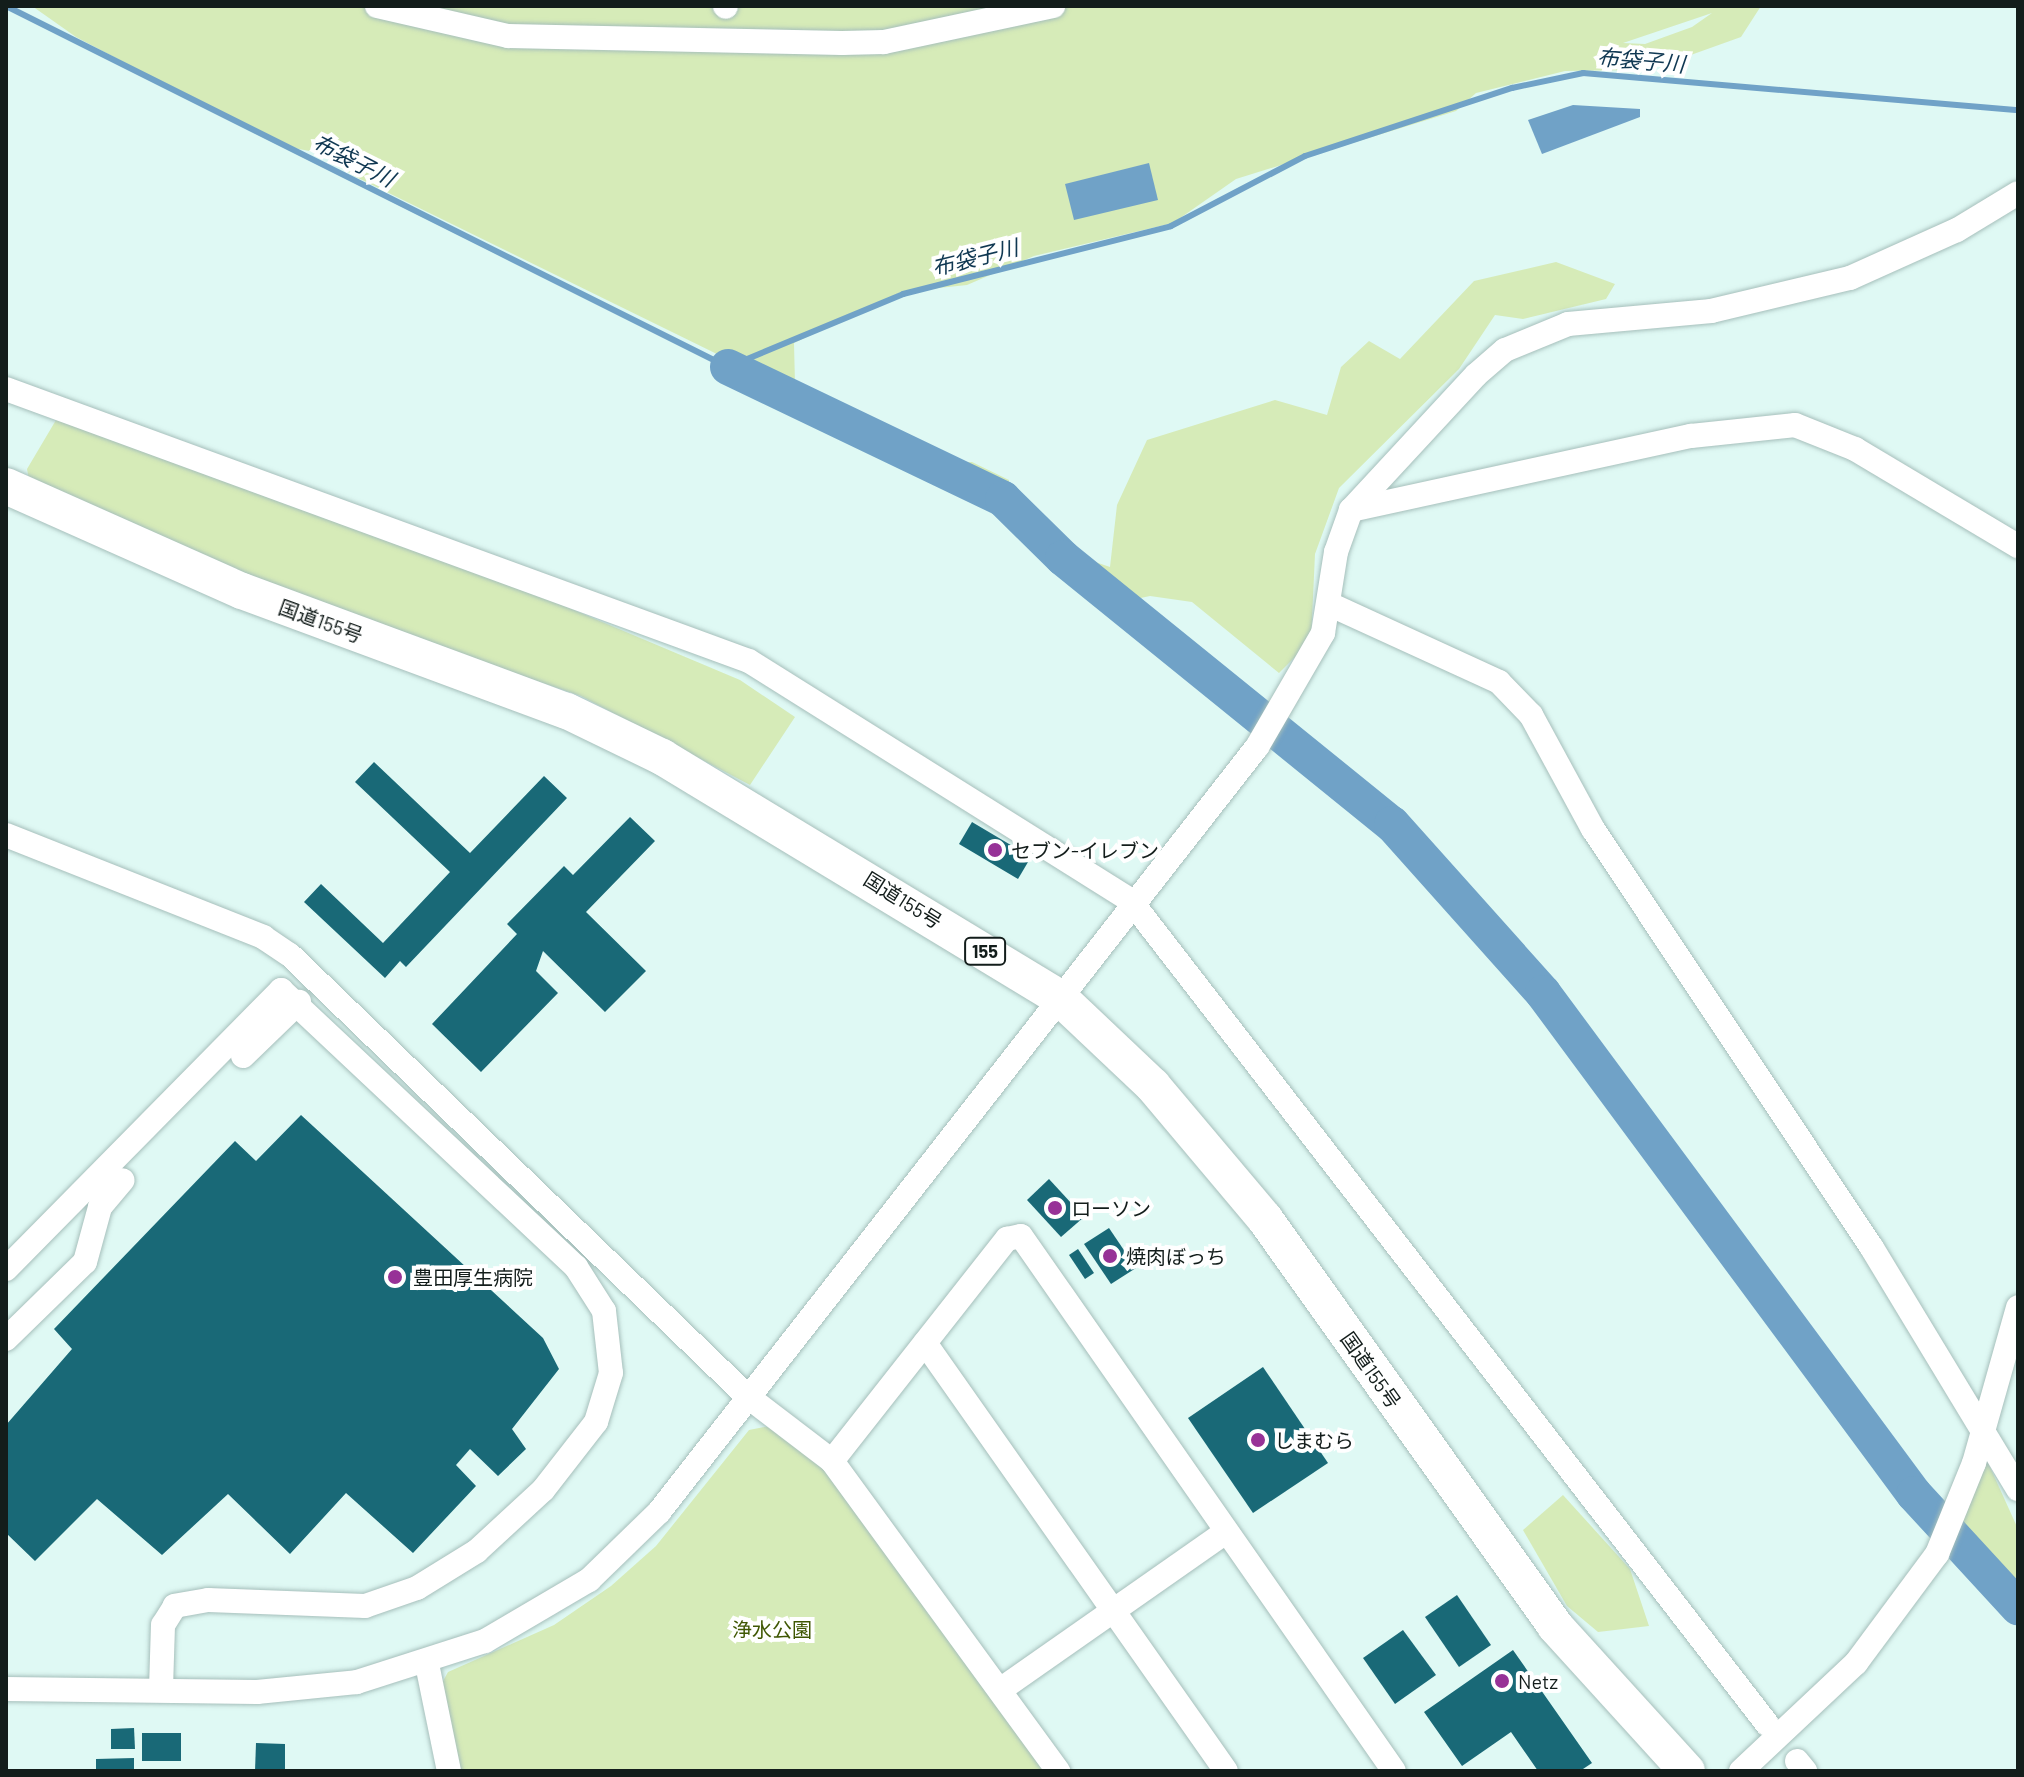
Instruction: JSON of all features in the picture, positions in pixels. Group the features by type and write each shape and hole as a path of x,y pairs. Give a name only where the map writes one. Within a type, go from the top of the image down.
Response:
{"highway":[{"name":"国道155号","path":"6,486 213,580 567,711 649,750 1059,997 1153,1086 1265,1219 1555,1626 1687,1771"}],"street":[{"path":"377,6 508,36 842,43 884,42 1053,6"},
{"path":"6,1689 307,1690 427,1664 537,1616 589,1580 659,1512 1282,708 1319,643 1351,510 1476,375 1540,332 1598,318 1789,298 1957,230 2018,193"},
{"path":"6,389 749,661 1131,901 1767,1724"},
{"path":"1351,510 1691,436 1795,425 1855,449 2018,546"},
{"path":"1329,604 1499,682 1531,715 1593,829 1872,1248 2018,1489"},
{"path":"6,835 263,937 290,955 747,1396 832,1461 1058,1771"},
{"path":"6,1269 215,1063 266,1000 281,990 299,1002 576,1267 604,1311 611,1373 603,1407 578,1450 519,1514 457,1565 365,1606 208,1600 175,1606 163,1625 161,1688"},
{"path":"6,1339 85,1262 103,1200 299,1002"},
{"path":"832,1461 1007,1239 1021,1236 1394,1771"},
{"path":"1741,1771 1856,1663 1937,1554 1984,1432 2018,1307"},
{"path":"925,1343 1226,1771"},
{"path":"1000,1690 1226,1532"},
{"path":"427,1664 449,1771"}],"green space":[{"path":"32,6 1761,6 1741,37 1674,61 1637,70 1565,71 1476,93 1456,111 1236,179 1173,223 1034,256 967,285 901,292 794,343 795,384 834,418 928,464 972,462 1009,480 1011,515 1048,546 1110,567 1117,505 1147,440 1275,400 1327,415 1341,367 1369,341 1400,359 1474,281 1556,262 1615,284 1606,299 1523,319 1495,315 1459,369 1339,488 1315,554 1311,641 1279,673 1192,602 1150,596 1117,603 1085,594 992,512 771,395 723,357 354,176 320,153 283,146 76,37","holes":["1712,13 1692,27 1645,44 1623,43"]},
{"path":"59,415 524,589 740,680 795,717 750,785 581,696 313,604 30,485 27,469"},
{"name":"浄水公園","path":"775,1425 832,1469 1050,1771 461,1771 441,1685 448,1672 554,1625 611,1586 656,1546 749,1430"},
{"path":"1985,1456 2018,1529 2018,1591 1958,1530"},
{"path":"1563,1495 1630,1569 1649,1626 1598,1632 1567,1606 1523,1530"}],"water":[{"path":"1573,105 1640,109 1640,117 1542,154 1528,120"},
{"path":"1149,163 1158,200 1074,220 1065,184"}],"building":[{"path":"374,762 470,853 544,776 567,798 406,967 400,961 385,978 304,902 321,884 383,943 450,872 355,782"},
{"path":"630,817 655,841 586,912 646,971 605,1012 543,951 536,971 558,993 481,1072 432,1024 517,934 507,924 564,866 573,875"},
{"name":"セブン-イレブン","path":"972,822 1031,857 1018,879 959,844"},
{"name":"豊田厚生病院","path":"301,1115 543,1338 559,1369 512,1429 526,1449 498,1476 470,1449 456,1465 476,1486 413,1553 346,1493 290,1554 228,1494 162,1555 97,1499 35,1561 6,1533 6,1425 72,1349 54,1329 235,1141 256,1161"},
{"name":"ローソン","path":"1049,1179 1084,1217 1061,1237 1027,1200"},
{"name":"焼肉ぼっち","path":"1109,1228 1136,1268 1111,1284 1084,1244"},
{"path":"1078,1249 1094,1273 1085,1279 1069,1255"},
{"name":"しまむら","path":"1263,1367 1328,1463 1253,1513 1188,1418"},
{"path":"1457,1595 1491,1645 1459,1667 1425,1617"},
{"path":"1403,1630 1436,1675 1395,1704 1363,1658"},
{"name":"Netz","path":"1513,1650 1592,1763 1580,1771 1538,1771 1511,1732 1462,1766 1424,1712"},
{"path":"134,1728 135,1749 111,1749 111,1729"},
{"path":"142,1733 181,1733 181,1761 142,1761"},
{"path":"256,1743 285,1744 285,1771 255,1771"},
{"path":"134,1758 134,1771 96,1771 96,1759"}],"waterway":[{"name":"布袋子川","path":"6,6 728,367 903,294 1171,226 1305,156 1512,88 1583,73 2018,110"},
{"path":"728,367 1003,499 1063,558 1392,824 1543,993 1914,1494 2018,1607"}],"place":[{"name":"セブン-イレブン","path":"995,850"},
{"name":"ローソン","path":"1055,1208"},
{"name":"焼肉ぼっち","path":"1110,1256"},
{"name":"豊田厚生病院","path":"395,1277"},
{"name":"しまむら","path":"1258,1440"},
{"name":"Netz","path":"1502,1681"}]}
